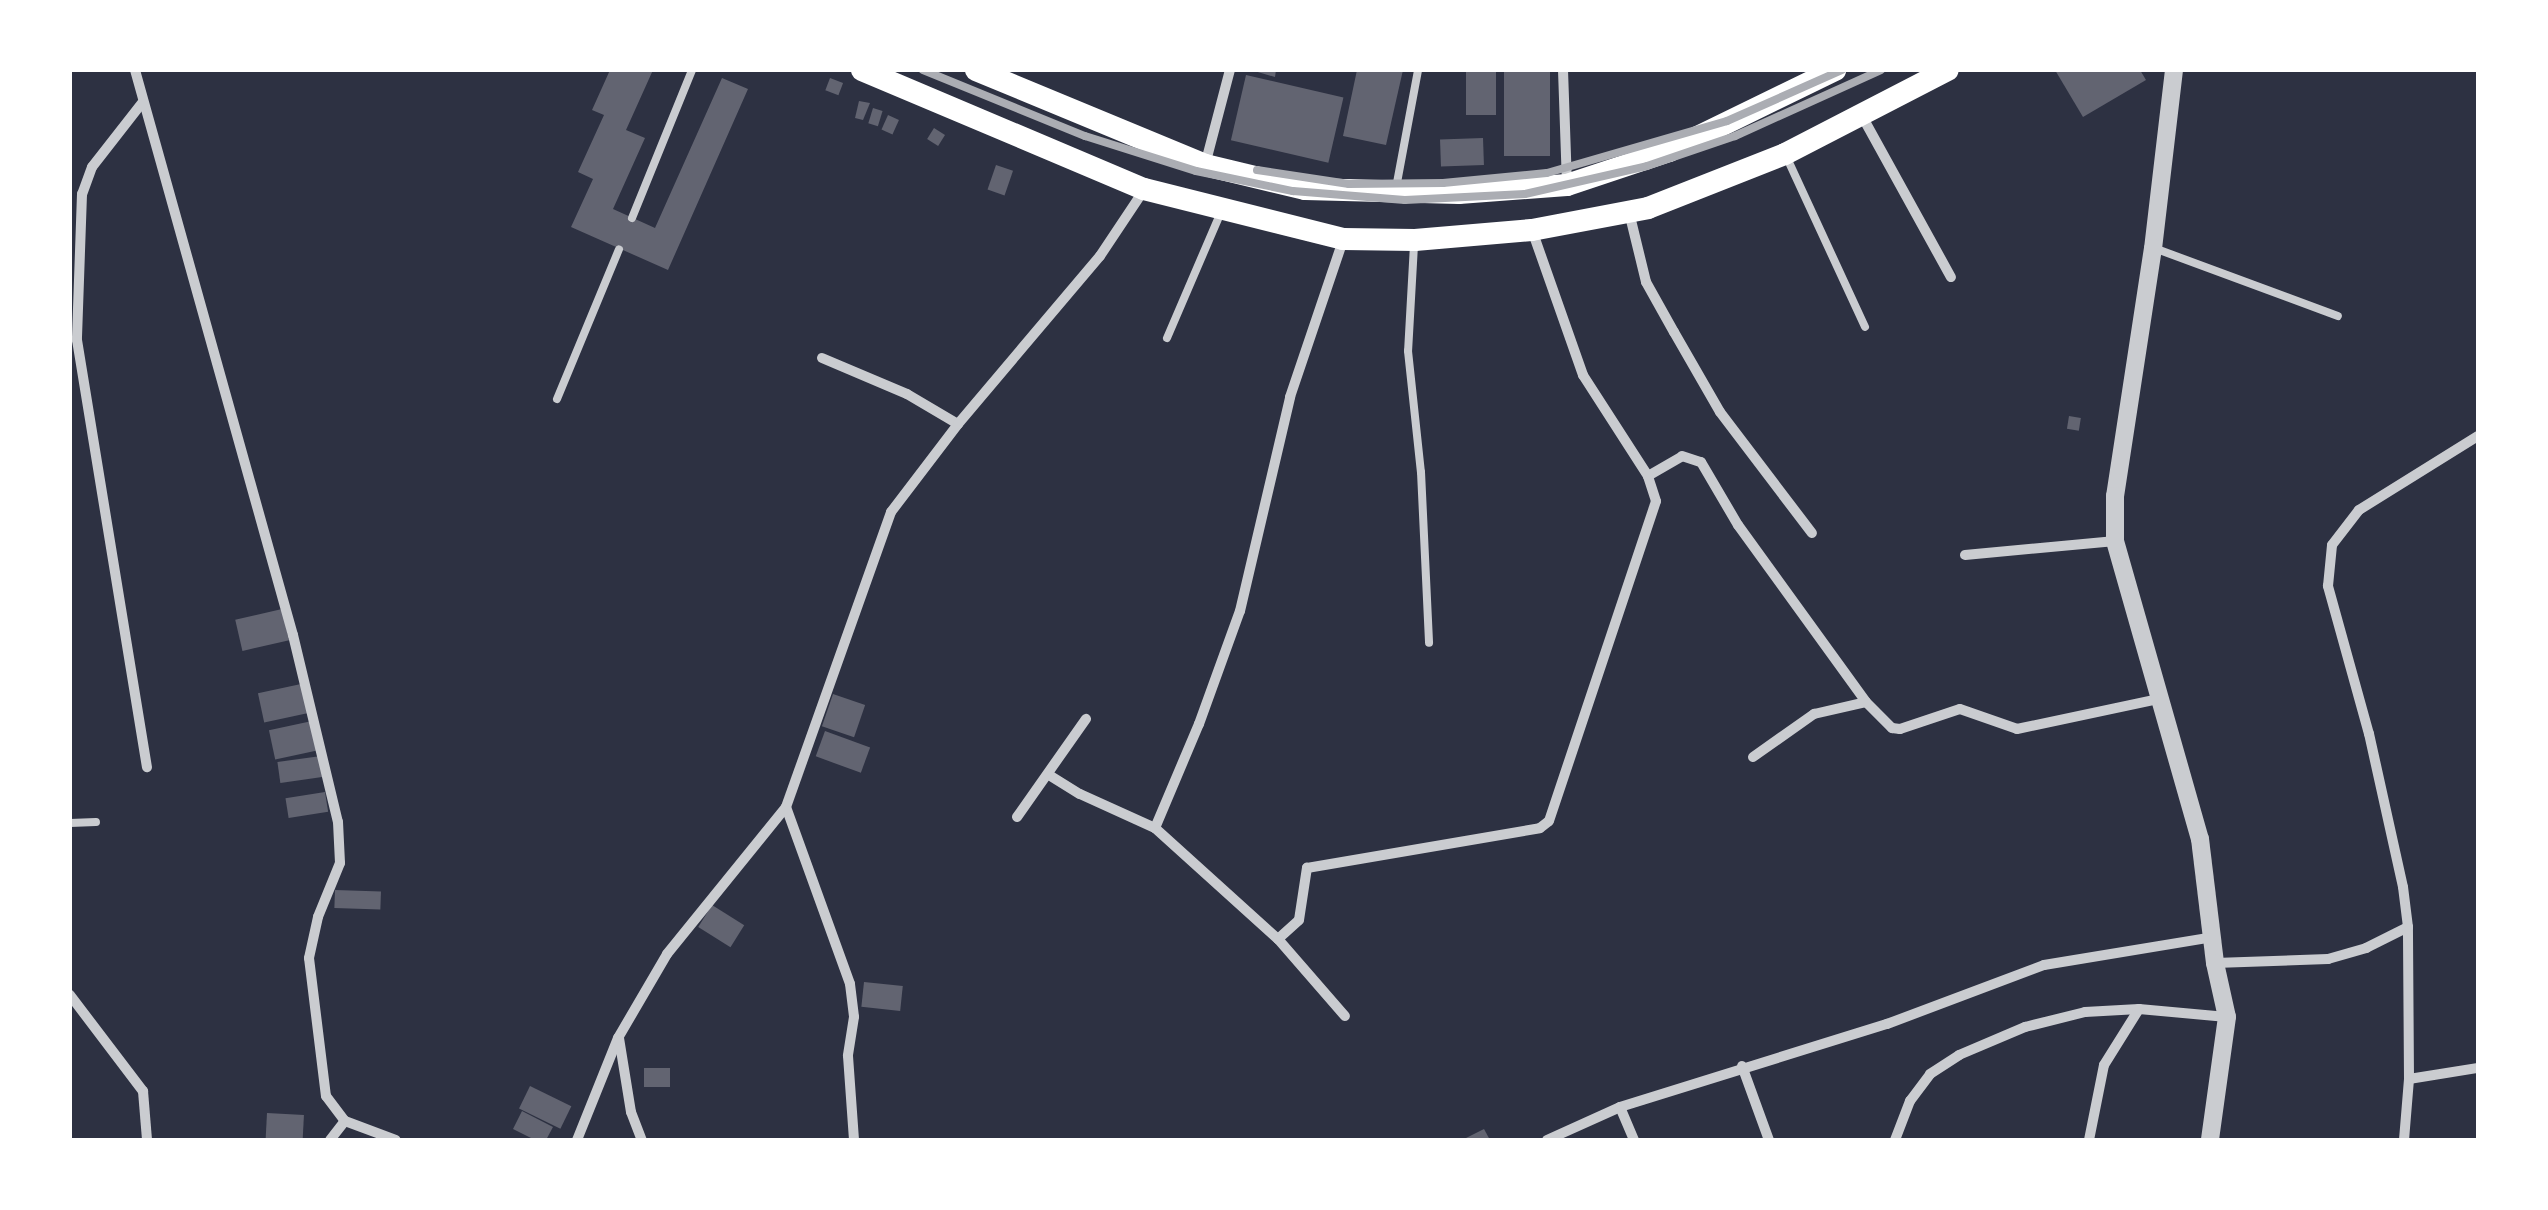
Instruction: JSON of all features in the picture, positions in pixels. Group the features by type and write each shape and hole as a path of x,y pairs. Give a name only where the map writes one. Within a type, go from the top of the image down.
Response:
{"main road":[{"path":"862,70 1144,190 1343,239 1415,240 1532,230 1629,212 1785,154 1948,70"},
{"path":"976,70 1205,165 1305,189 1396,192 1567,185 1669,151 1835,70"}],"street":[{"path":"134,70 294,634 338,822 340,863 318,917 308,958 326,1096 346,1122 396,1140"},
{"path":"1205,165 1230,70"},
{"path":"1563,70 1567,185"},
{"path":"2174,70 2153,248 2115,496 2115,541 2200,840 2215,963 2228,1017 2210,1140"},
{"path":"142,104 92,166 82,194 76,340 147,767"},
{"path":"1862,114 1952,277"},
{"path":"576,1140 618,1038 667,954 786,806 891,512 958,424 1100,256 1144,190"},
{"path":"1629,212 1646,282 1674,332 1720,412 1812,534"},
{"path":"1278,939 1300,920 1307,868 1548,824 1655,508 1648,476 1582,375 1532,230"},
{"path":"1155,828 1200,724 1240,610 1290,396 1343,239"},
{"path":"822,358 907,394 958,424"},
{"path":"2404,1140 2409,1079 2408,927 2369,734 2328,586 2332,545 2359,510 2478,436"},
{"path":"1648,476 1682,456 1701,462 1738,525 1866,702 1892,728 1900,729 1960,709 2017,729 2158,699"},
{"path":"1965,554 2115,541"},
{"path":"1753,757 1814,714 1866,702"},
{"path":"1017,817 1086,719"},
{"path":"1049,775 1080,794 1155,828 1278,939 1345,1016"},
{"path":"786,806 850,984 854,1018 848,1056 854,1140"},
{"path":"2215,963 2328,958 2366,948 2408,927"},
{"path":"1546,1140 1620,1107 1887,1024 2044,965 2214,937"},
{"path":"70,994 143,1091 147,1140"},
{"path":"1895,1140 1910,1100 1930,1074 1959,1055 2025,1028 2085,1012 2139,1009 2228,1017"},
{"path":"2089,1140 2104,1065 2139,1009"},
{"path":"618,1038 631,1112 642,1140"},
{"path":"1742,1066 1769,1140"},
{"path":"2409,1079 2478,1068"},
{"path":"1620,1107 1634,1140"},
{"path":"330,1140 346,1122"}],"lane":[{"path":"632,218 692,70"},
{"path":"1396,192 1418,70"},
{"path":"1785,154 1865,326"},
{"path":"1168,338 1221,212"},
{"path":"1415,240 1408,352 1421,472 1429,643"},
{"path":"558,399 619,248"},
{"path":"2153,248 2338,316"},
{"path":"70,823 96,822"}],"building":[{"path":"610,70 653,70 626,130 645,138 613,209 655,228 722,78 748,89 668,270 571,227 593,179 578,172 604,115 592,110"},
{"path":"1251,70 1276,70 1275,77"},
{"path":"1357,70 1403,70 1386,145 1343,136"},
{"path":"1466,70 1496,70 1496,115 1466,115"},
{"path":"1504,70 1550,70 1550,156 1504,156"},
{"path":"2055,70 2140,70 2146,80 2083,117"},
{"path":"1246,75 1343,97 1328,163 1231,140"},
{"path":"830,78 843,83 838,95 825,90"},
{"path":"859,101 870,103 863,120 855,118"},
{"path":"873,108 883,111 878,126 868,123"},
{"path":"888,115 899,120 892,134 881,130"},
{"path":"934,128 945,135 938,146 927,139"},
{"path":"1483,138 1484,165 1441,166 1440,140"},
{"path":"996,165 1013,171 1005,195 988,190"},
{"path":"2069,416 2081,418 2079,431 2067,429"},
{"path":"282,609 289,640 242,651 235,620"},
{"path":"301,684 307,713 264,722 258,693"},
{"path":"833,694 865,705 854,737 822,726"},
{"path":"312,721 318,750 275,759 269,730"},
{"path":"825,731 870,747 861,773 816,756"},
{"path":"321,756 324,777 280,783 277,762"},
{"path":"325,792 328,812 289,818 285,798"},
{"path":"335,890 381,892 380,910 334,908"},
{"path":"712,905 744,925 730,947 698,927"},
{"path":"864,982 903,986 900,1011 861,1007"},
{"path":"644,1068 670,1068 670,1087 644,1087"},
{"path":"530,1086 571,1106 560,1129 519,1108"},
{"path":"522,1111 553,1127 546,1140 535,1140 513,1129"},
{"path":"267,1113 304,1115 303,1140 266,1139"},
{"path":"1484,1129 1490,1140 1462,1140"}],"railway":[{"path":"923,70 1085,136 1196,171 1293,191 1405,200 1525,194 1647,166 1735,136 1881,70"},
{"path":"1257,170 1349,184 1443,183 1547,173 1727,121 1842,70"}]}
